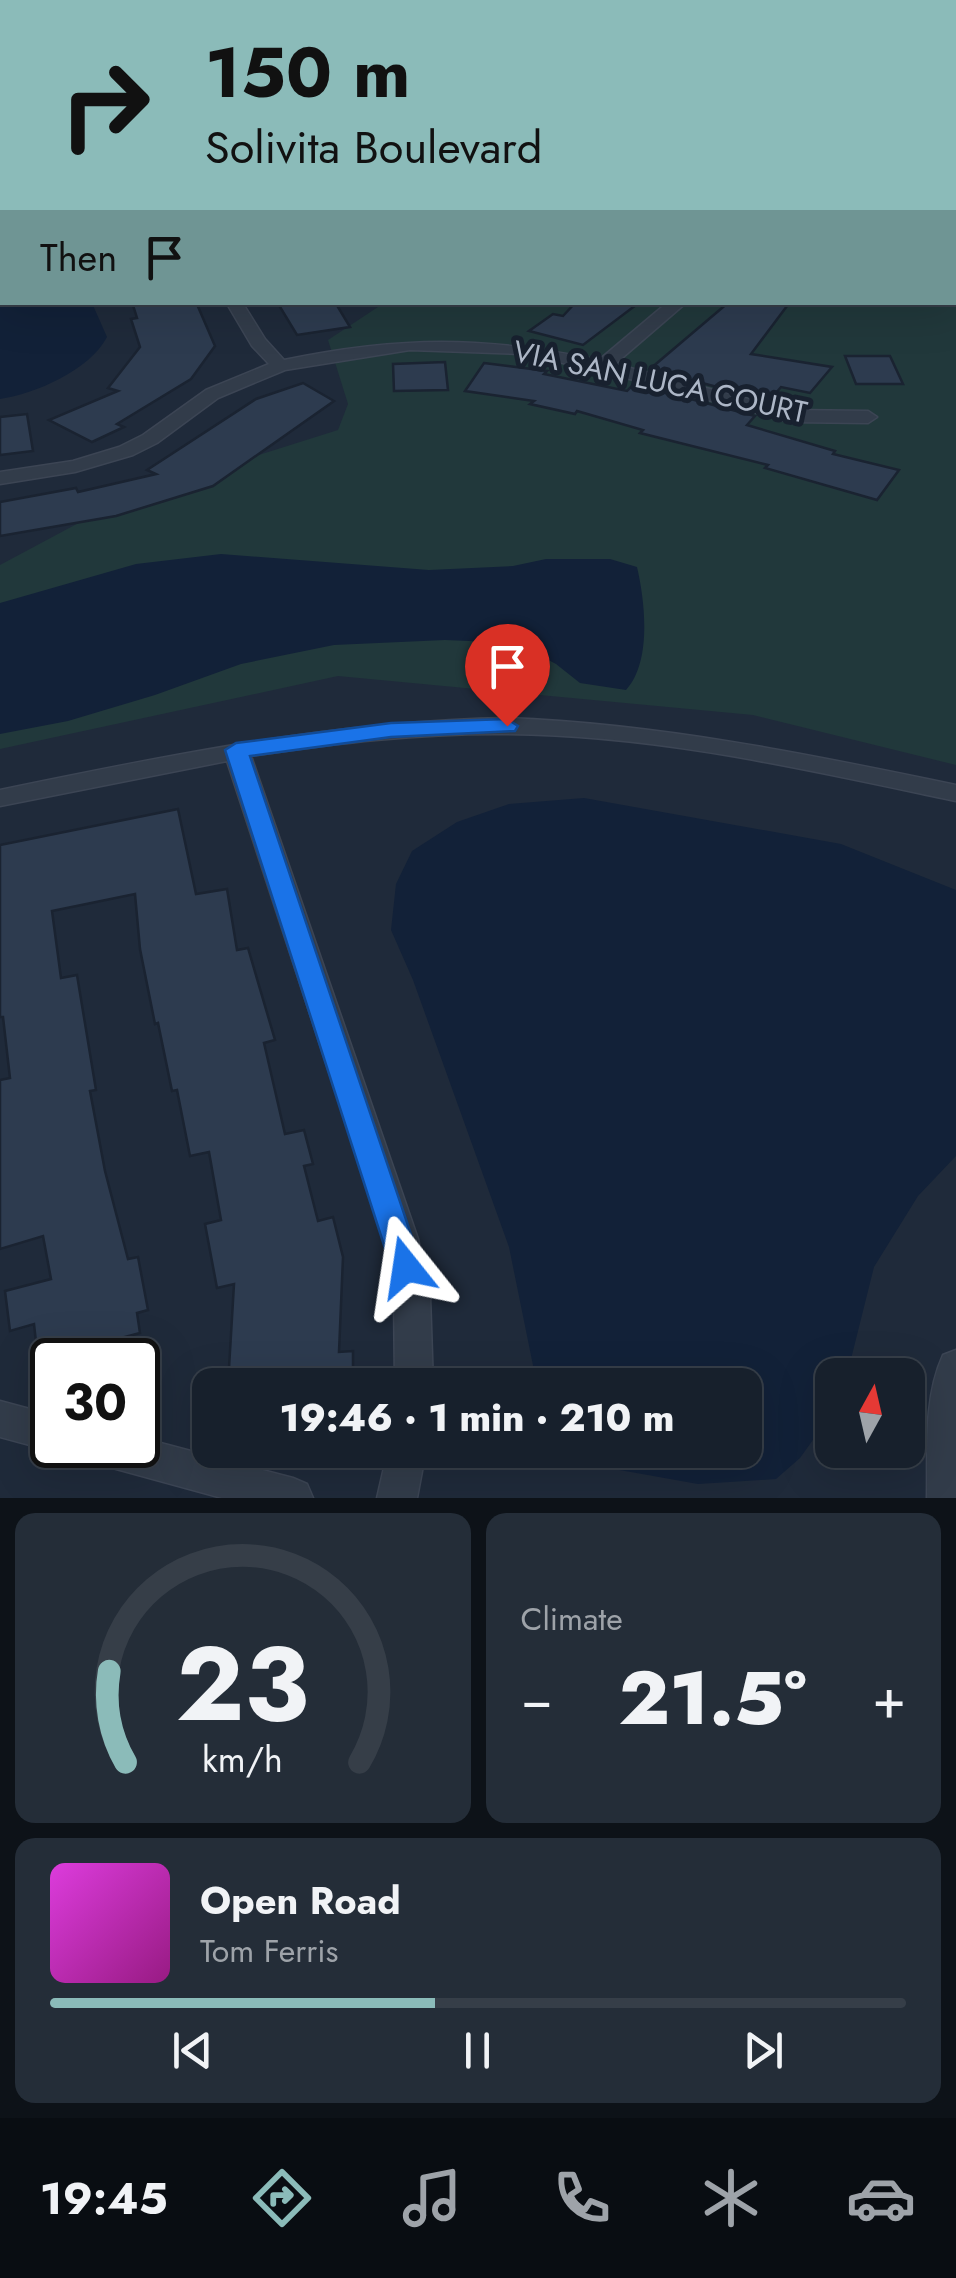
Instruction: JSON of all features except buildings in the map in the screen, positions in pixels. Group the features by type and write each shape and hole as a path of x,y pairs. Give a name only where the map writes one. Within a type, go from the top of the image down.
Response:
{"street":[{"path":"236,305 258,342 280,366"},
{"path":"602,366 675,305"},
{"name":"VIA SAN LUCA COURT","path":"0,478 75,466 126,451 150,439 212,394 280,366 348,352 448,344 521,350 602,366 790,416 868,417"},
{"path":"0,798 236,750 391,730 526,726 688,739 956,793"},
{"path":"236,750 400,1239 412,1295 414,1368"},
{"path":"827,766 956,808"},
{"path":"946,1498 948,1416 956,1367"},
{"path":"0,1418 30,1427"},
{"path":"160,1462 293,1498"},
{"path":"397,1498 403,1468"}],"green space":[{"path":"381,305 956,305 956,765 753,715 338,676 0,749 0,565 129,496 338,430 348,404 328,340"}],"water":[{"path":"0,305 93,305 107,337 99,349 60,378 0,399"},
{"path":"221,554 429,570 513,566 546,559 610,559 637,567 644,613 640,664 626,690 580,683 556,664 516,643 445,640 334,645 241,664 68,721 0,734 0,603 136,564"},
{"path":"584,798 841,844 956,890 956,1156 918,1196 874,1267 851,1358 815,1358 815,1437 800,1458 776,1479 698,1484 613,1468 762,1468 762,1368 534,1368 509,1247 413,980 391,930 396,884 412,851 457,822 509,804"}],"route":[{"path":"406,1267 400,1239 236,750 334,735 507,726"}]}
